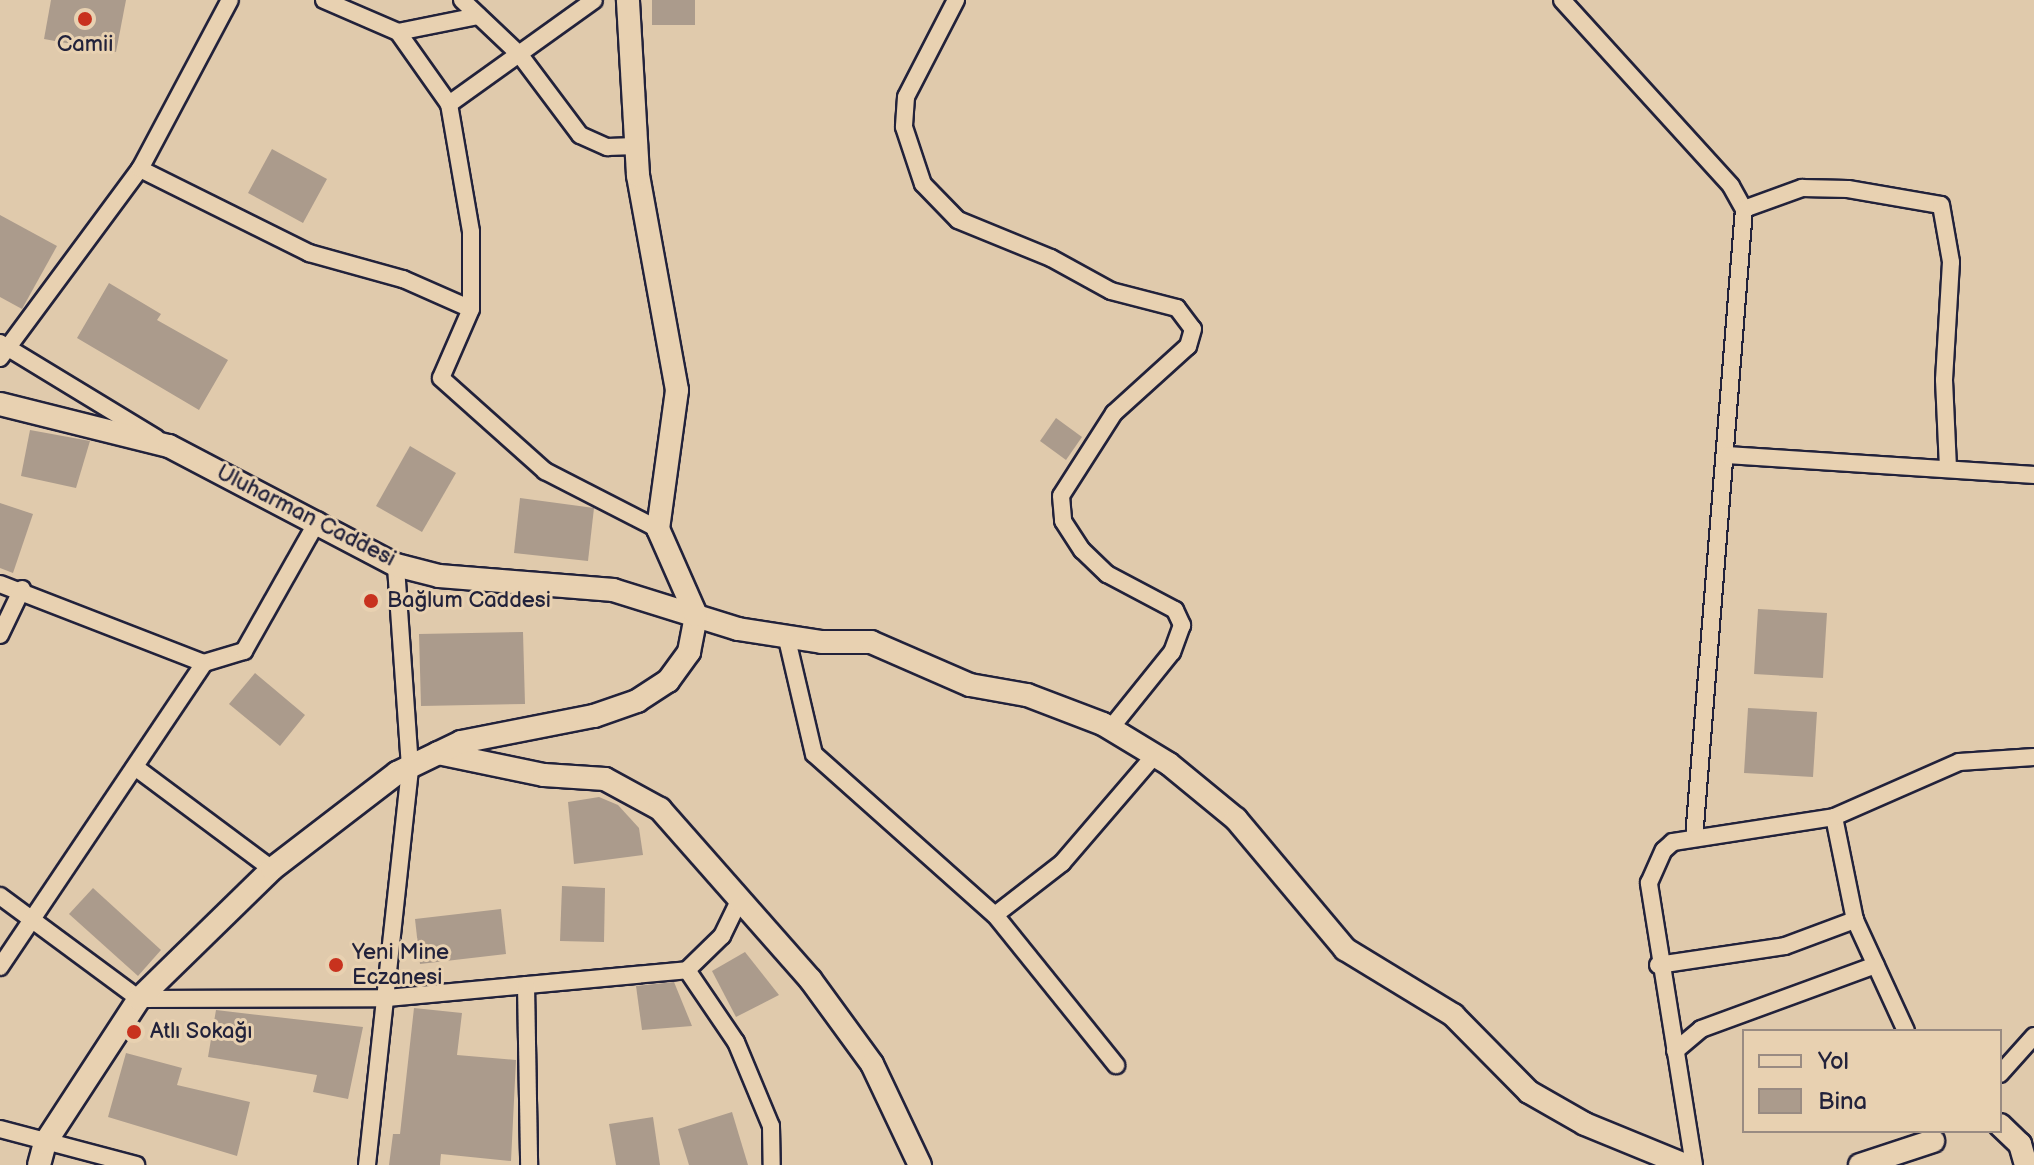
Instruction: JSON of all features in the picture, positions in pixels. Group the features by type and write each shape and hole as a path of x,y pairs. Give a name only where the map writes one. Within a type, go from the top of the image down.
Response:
{"street":[{"path":"169,446 4,350 140,169 230,0"},
{"path":"324,0 398,32 449,104 471,232 471,309 441,378 545,471 658,529"},
{"path":"462,0 520,55 580,135 607,147 636,146"},
{"path":"449,104 594,0"},
{"path":"39,1165 45,1143 139,999 272,869 410,767 461,742 594,716 637,701 668,681 689,652 696,615 658,529 677,390 636,146 628,0"},
{"path":"956,0 912,81 904,111 914,168 931,196 958,220 1111,291 1177,308 1193,329 1188,346 1114,413 1061,496 1063,521 1082,550 1107,574 1168,605 1182,625 1172,652 1111,728"},
{"path":"1562,0 1731,186 1744,209 1727,455 1694,838"},
{"path":"398,32 478,16"},
{"path":"140,169 309,253 403,279 471,309"},
{"path":"1744,209 1802,188 1848,189 1941,205 1951,262 1944,380 1948,469"},
{"name":"Uluharman Caddesi","path":"0,404 169,446 318,520 396,565 439,576 613,590 696,615 786,635 886,646 970,685 1027,695 1111,728 1155,755 1249,831 1352,956 1453,1015 1541,1101 1685,1165"},
{"path":"1727,455 2034,475"},
{"path":"0,584 22,589 204,663 244,651 318,520"},
{"path":"367,1165 410,767 396,565"},
{"path":"0,635 22,589"},
{"path":"786,635 814,754 995,915 1116,1065"},
{"path":"0,967 30,914 135,767 204,663"},
{"path":"438,753 544,775 605,779 660,809 810,979 872,1064 920,1165"},
{"path":"995,915 1062,863 1155,755"},
{"path":"1694,1165 1658,965 1652,872 1673,842 1834,817 1959,762 2034,757"},
{"path":"135,767 272,869"},
{"path":"1834,817 1855,920 1905,1029"},
{"path":"0,896 30,914 139,999 387,998 687,970 722,936 740,899"},
{"path":"1658,965 1785,946 1855,920"},
{"path":"1675,1051 1701,1029 1876,965"},
{"path":"687,970 736,1042 771,1126 772,1165"},
{"path":"526,985 529,1165"},
{"path":"2002,1072 2034,1036"},
{"path":"2002,1128 2034,1163"},
{"path":"0,1129 136,1165"},
{"path":"1860,1165 1938,1136"},
{"path":"1924,1165 1938,1136"}],"building":[{"name":"Camii","path":"51,0 126,0 116,52 44,39"},
{"path":"652,0 695,0 695,25 652,25"},
{"path":"272,149 327,179 303,223 248,193"},
{"path":"0,215 57,246 22,309 0,297"},
{"path":"109,283 161,314 157,320 228,360 199,410 77,338"},
{"path":"1056,418 1082,437 1066,460 1040,441"},
{"path":"30,430 90,441 76,488 21,476"},
{"path":"410,446 456,473 422,532 376,506"},
{"path":"520,498 594,508 588,561 514,553"},
{"path":"0,503 33,514 13,573 0,568"},
{"path":"1758,609 1827,613 1823,678 1754,674"},
{"path":"523,632 525,704 421,706 419,634"},
{"path":"255,673 305,715 280,746 229,704"},
{"path":"1748,708 1817,712 1813,777 1744,773"},
{"path":"599,797 618,805 639,828 643,855 574,864 568,802"},
{"path":"562,886 605,888 604,942 560,941"},
{"path":"93,888 161,950 138,976 69,914"},
{"path":"501,909 506,954 420,964 415,919"},
{"path":"745,952 779,995 736,1017 712,971"},
{"path":"674,982 692,1026 642,1030 636,986"},
{"path":"414,1008 462,1013 457,1055 516,1060 511,1161 441,1154 440,1165 389,1165 393,1134 400,1134"},
{"path":"216,1010 363,1027 348,1099 313,1092 317,1075 208,1057"},
{"path":"126,1053 182,1068 177,1085 250,1102 237,1156 108,1117"},
{"path":"732,1112 748,1165 689,1165 678,1129"},
{"path":"653,1117 660,1165 616,1165 609,1124"}],"place":[{"name":"Camii","path":"85,19"},
{"name":"Bağlum Caddesi","path":"371,601"},
{"name":"Yeni Mine Eczanesi","path":"336,965"},
{"name":"Atlı Sokağı","path":"134,1032"}]}
